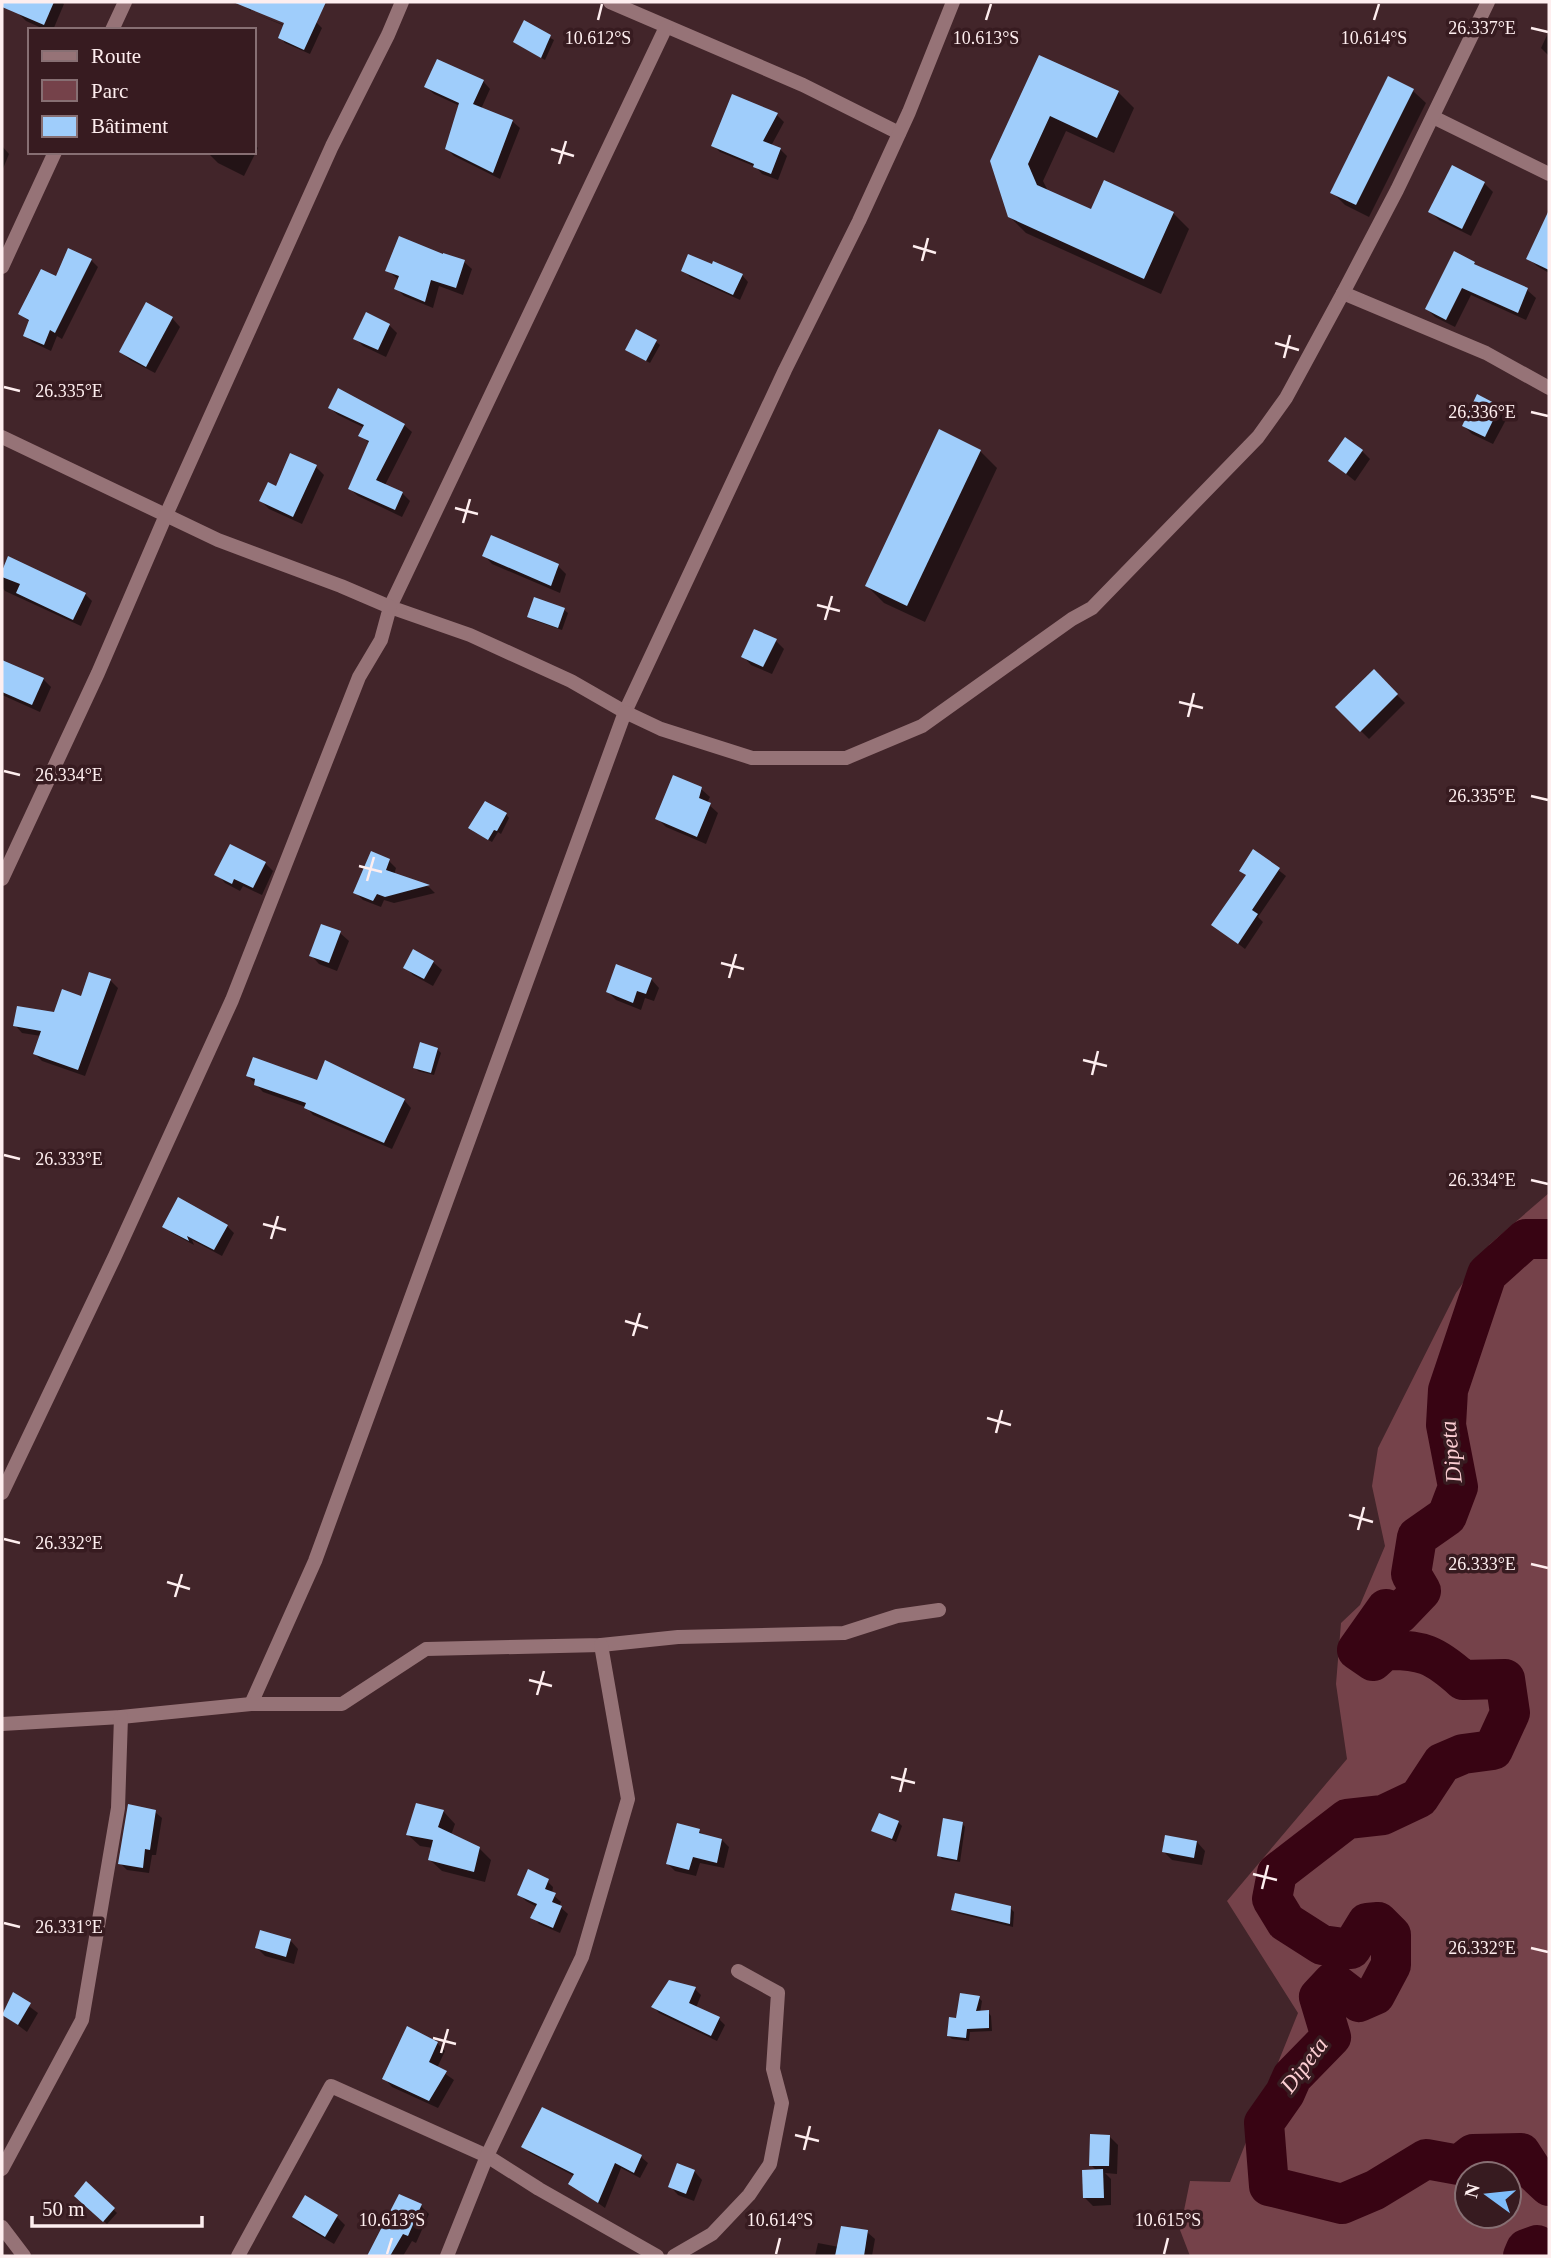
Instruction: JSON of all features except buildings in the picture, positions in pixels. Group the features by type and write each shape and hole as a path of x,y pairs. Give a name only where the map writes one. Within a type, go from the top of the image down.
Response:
{"street":[{"path":"113,28 125,2"},
{"path":"2,880 98,673 332,146 402,2"},
{"path":"610,2 803,85 899,134"},
{"path":"251,1704 315,1561 625,712 785,370 859,221 899,134 953,2"},
{"path":"2,437 218,540 470,635 571,681 661,729 751,758 846,758 922,726 1072,619 1092,608 1258,437 1286,398 1343,293 1488,2"},
{"path":"2,1493 116,1256 232,1000 359,677 381,639 390,607 666,27"},
{"path":"1433,117 1549,174"},
{"path":"2,267 54,154"},
{"path":"1343,293 1486,353 1549,388"},
{"path":"2,1724 121,1717 251,1704 342,1704 426,1649 601,1645 678,1637 844,1633 897,1616 939,1610"},
{"path":"447,2256 487,2156 582,1957 628,1799 601,1645"},
{"path":"2,2169 82,2020 118,1808 121,1717"},
{"path":"674,2256 712,2234 749,2195 771,2164 782,2103 773,2069 778,1993 738,1971"},
{"path":"238,2256 331,2086 487,2156 657,2256"},
{"path":"2,2227 24,2256"}],"green space":[{"path":"1549,1193 1549,2256 1190,2256 1180,2230 1190,2181 1230,2182 1298,2013 1227,1901 1347,1759 1336,1684 1341,1623 1360,1605 1385,1546 1372,1486 1378,1448 1456,1293 1490,1244"}],"waterway":[{"name":"Dipeta","path":"1549,1239 1526,1239 1487,1274 1448,1390 1446,1425 1458,1487 1447,1516 1417,1537 1411,1574 1421,1591 1399,1614 1386,1609 1357,1650 1373,1661 1385,1650 1419,1652 1436,1659 1463,1680 1505,1679 1510,1713 1493,1750 1463,1754 1442,1763 1419,1798 1383,1815 1347,1819 1277,1873 1272,1899 1286,1922 1322,1945 1351,1949 1367,1923 1378,1922 1391,1935 1391,1965 1375,1995 1359,2002 1333,1982 1319,1997 1331,2037 1292,2077 1285,2093 1264,2123 1269,2186 1342,2204 1375,2190 1426,2159 1459,2165 1473,2154 1521,2153 1532,2170 1549,2186"},
{"name":"Dipeta","path":"1523,2256 1526,2249 1537,2245 1545,2249 1548,2256"}]}
